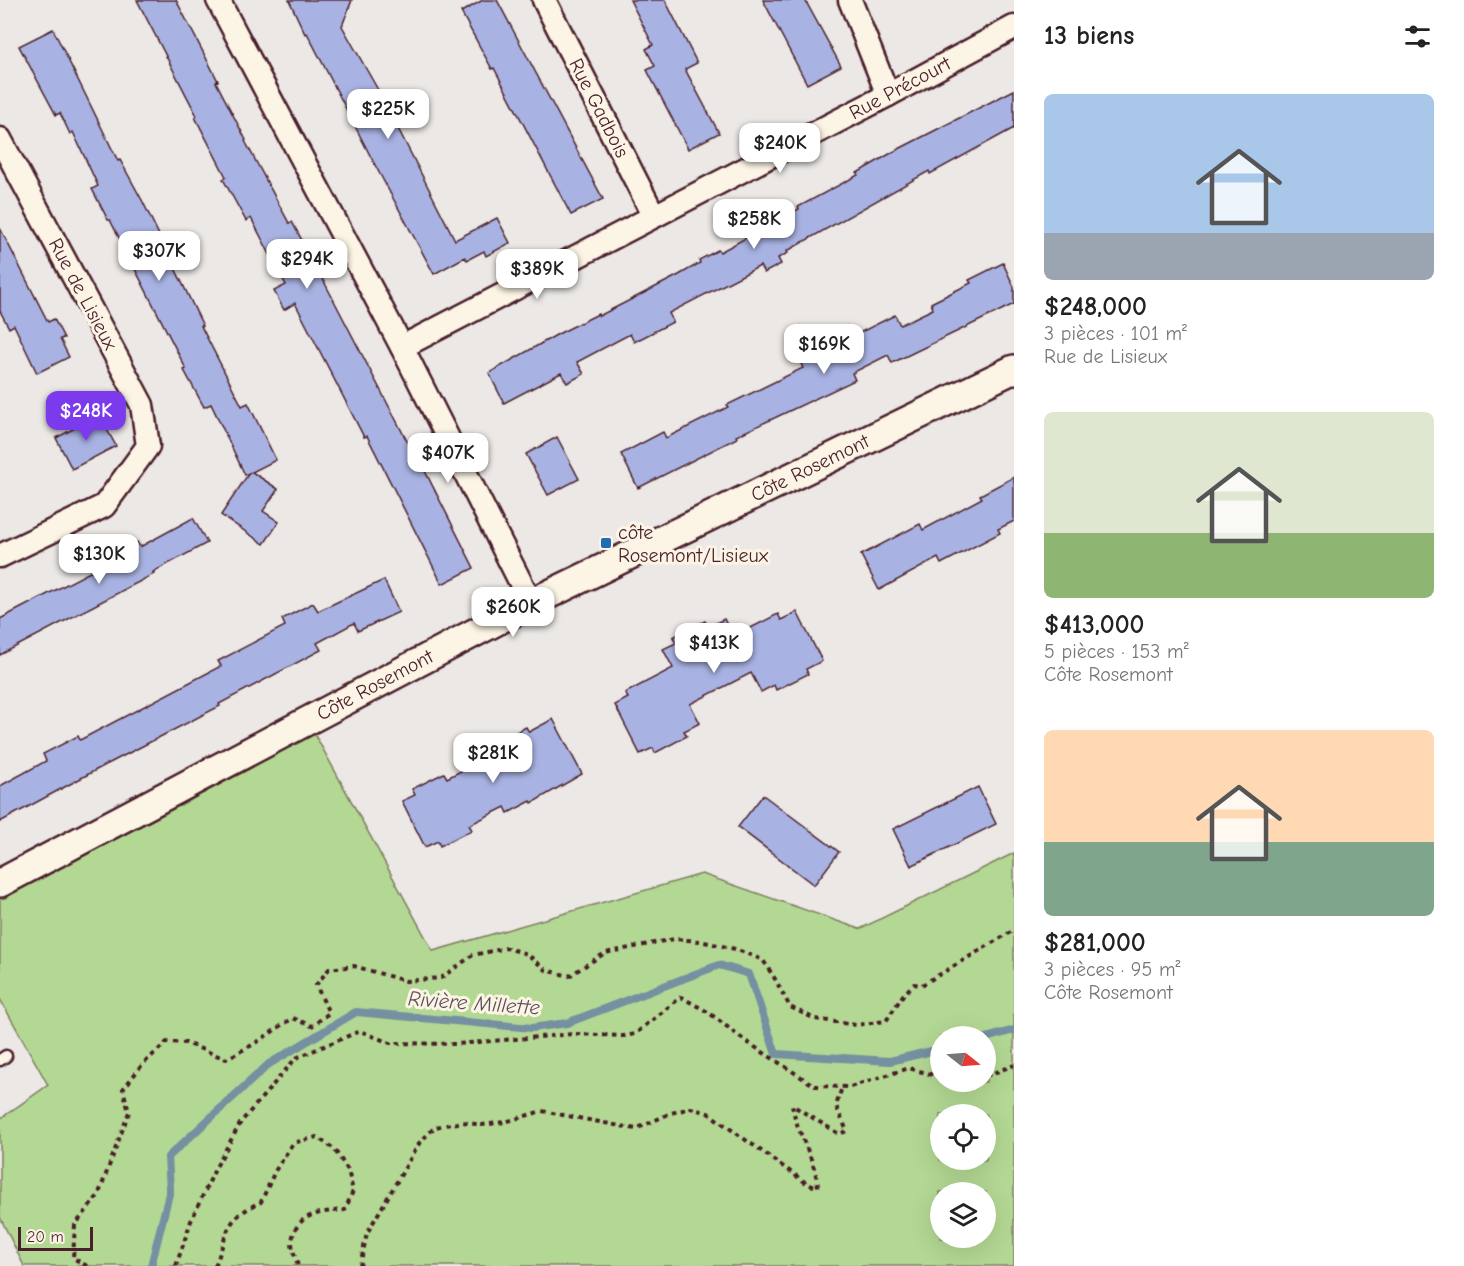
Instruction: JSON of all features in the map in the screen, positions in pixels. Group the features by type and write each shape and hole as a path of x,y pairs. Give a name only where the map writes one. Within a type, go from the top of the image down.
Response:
{"street":[{"path":"218,0 402,347 531,603"},
{"name":"Rue Gadbois","path":"544,0 654,216"},
{"path":"850,0 888,95"},
{"name":"Rue Précourt","path":"402,347 888,95 1014,27"},
{"name":"Rue de Lisieux","path":"0,139 142,405 148,446 104,506 0,556"},
{"name":"Côte Rosemont","path":"0,883 531,603 1014,369"}],"path":[{"path":"87,1266 73,1258 75,1225 98,1196 129,1112 123,1089 143,1064 167,1042 186,1043 226,1059 254,1044 293,1018 312,1026 329,1013 316,985 329,969 354,966 406,981 441,978 473,955 507,948 527,954 546,970 569,976 605,953 674,939 700,940 735,949 763,960 790,1007 815,1019 856,1025 886,1021 903,995 914,984 922,985 1014,930"},
{"path":"176,1266 191,1221 241,1122 296,1058 360,1030 390,1043 458,1044 574,1034 624,1036 635,1034 681,997 708,1012 744,1040 815,1086 850,1088 909,1068 930,1074"},
{"path":"996,1072 1014,1065"},
{"path":"360,1266 367,1233 420,1142 435,1127 463,1122 482,1125 505,1122 542,1111 636,1129 671,1113 691,1108 708,1113 809,1185 818,1187 817,1173 794,1117 792,1105 840,1134 847,1131 836,1106 842,1087"},
{"path":"215,1266 228,1227 245,1209 261,1202 275,1171 293,1143 317,1137 334,1149 339,1156 348,1170 353,1191 345,1210 315,1213 299,1223 292,1242 298,1266"}],"green space":[{"path":"312,729 433,951 702,874 860,929 1014,853 1014,1266 24,1266 0,1217 0,1119 48,1085 0,999 0,893"}],"building":[{"path":"137,0 176,0 218,81 216,82 245,141 289,223 292,222 317,268 474,568 442,584 367,436 364,437 295,303 284,310 274,291 286,285 251,218 246,221 223,179 226,177 195,117 197,116"},
{"path":"289,0 352,0 342,26 382,97 455,240 497,218 510,243 486,256 484,251 467,260 465,257 434,274"},
{"path":"483,0 497,0 603,199 571,215 494,68 492,69 461,12"},
{"path":"630,0 665,0 697,63 685,69 719,133 688,149 647,70 655,66 646,49 653,45"},
{"path":"763,0 805,0 841,66 807,84"},
{"path":"53,29 118,161 120,160 143,202 203,326 201,326 242,406 248,403 276,460 252,472 278,489 263,511 279,522 264,544 221,515 249,473 245,475 211,404 204,407 184,370 186,369 92,189 98,186 73,132 70,134 60,113 56,115 19,46"},
{"path":"1014,90 1014,128 930,174 929,171 787,251 788,253 778,258 781,264 764,273 760,266 669,313 673,322 634,342 630,334 577,362 584,374 567,383 561,373 504,403 489,373 558,334 679,275 700,263 699,260 718,250 720,252 799,209 798,207 858,175 857,173 893,152"},
{"path":"0,228 48,322 54,319 64,338 60,339 69,357 37,373 14,325 9,328 0,311"},
{"path":"1003,263 1014,287 1014,304 892,363 888,355 852,373 855,380 736,436 737,438 638,488 621,454 663,432 666,438 728,407 727,405 803,368 801,364 895,315 900,325 933,309 931,303 971,283 969,280"},
{"path":"99,415 116,446 72,469 56,438"},
{"path":"557,437 579,479 548,495 526,454"},
{"path":"1014,477 1014,521 998,529 1000,533 941,564 938,558 879,590 861,555 920,524 923,530 982,498 980,495"},
{"path":"193,518 207,543 153,572 154,574 0,655 0,619 92,571 90,567 137,542 140,547"},
{"path":"384,580 399,612 358,631 354,623 317,643 321,650 0,822 0,786 46,761 43,754 78,736 80,740 221,666 218,661 285,626 282,619 313,603 318,611"},
{"path":"797,612 822,661 806,669 808,674 776,690 774,685 761,692 751,673 690,704 700,723 684,731 687,736 655,753 653,748 640,754 615,705 628,698 625,693 673,668 663,649 676,643 673,637 705,621 708,627 724,619 733,637 778,614 781,620"},
{"path":"553,719 582,774 532,803 531,801 508,813 505,807 469,825 472,830 440,846 438,841 425,847 402,801 415,795 412,789 444,773 447,778 481,761 479,758 502,746 499,741 526,727 529,732"},
{"path":"978,787 996,824 911,866 893,829"},
{"path":"763,795 839,852 814,885 738,827"}],"waterway":[{"name":"Rivière Millette","path":"151,1266 170,1190 168,1157 269,1064 356,1012 532,1028 567,1023 719,965 749,974 776,1054 890,1061 930,1051"},
{"name":"Rivière Millette","path":"996,1035 1014,1030"}],"place":[{"name":"côte Rosemont/Lisieux","path":"606,543"}]}
